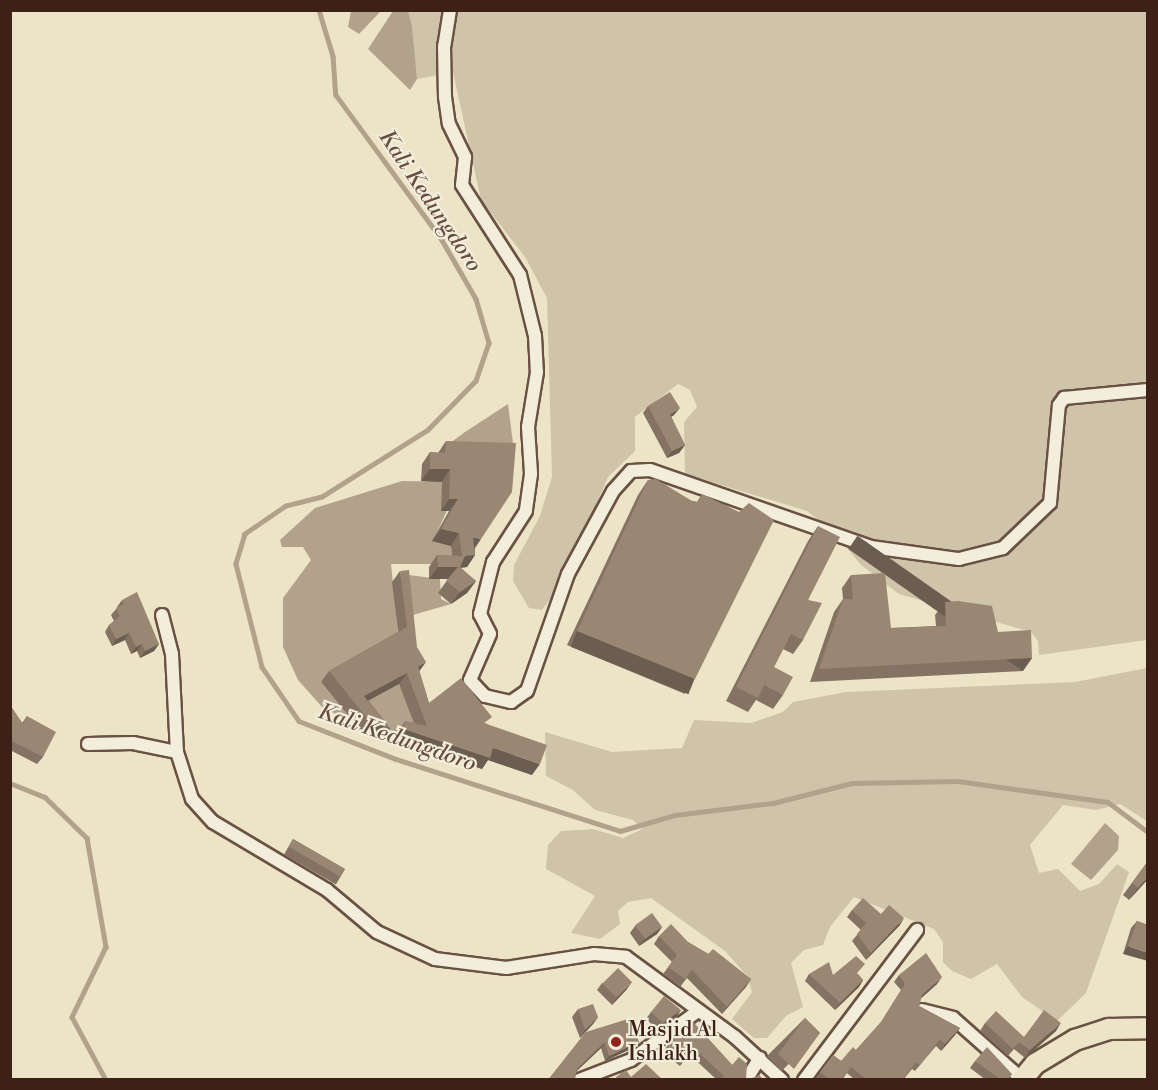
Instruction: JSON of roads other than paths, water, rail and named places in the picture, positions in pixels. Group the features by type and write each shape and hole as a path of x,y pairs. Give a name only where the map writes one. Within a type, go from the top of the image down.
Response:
{"main road":[{"path":"1022,1079 1044,1058 1076,1040 1109,1029 1148,1028"}],"street":[{"path":"450,10 444,46 445,97 449,124 465,157 462,185 520,275 535,336 537,372 526,511 493,562 480,614 490,634 470,680 484,696 512,702 527,691 568,574 613,491 631,471 650,470 870,547 959,559 1003,548 1050,503 1059,405 1064,398 1148,390"},
{"path":"162,615 172,654 177,752 192,799 202,813 327,890 395,943 456,963 506,968 611,953 659,977 698,1011 760,1058 782,1080"},
{"path":"88,744 133,743 177,752"},
{"path":"804,1080 917,930"},
{"path":"922,1010 952,1018 1022,1079"},
{"path":"579,1080 630,1060 698,1011"},
{"path":"746,1080 760,1058"}],"waterway":[{"name":"Kali Kedungdoro","path":"319,10 333,56 336,95 442,240 476,299 489,343 476,381 428,430 322,497 286,506 245,534 236,564 262,667 299,721 396,759 620,831 675,815 773,803 852,783 958,781 1108,802 1148,832"},
{"path":"10,783 45,797 87,838 106,947 72,1017 106,1080"}],"place":[{"name":"Masjid Al Ishlakh","path":"616,1042"}]}
